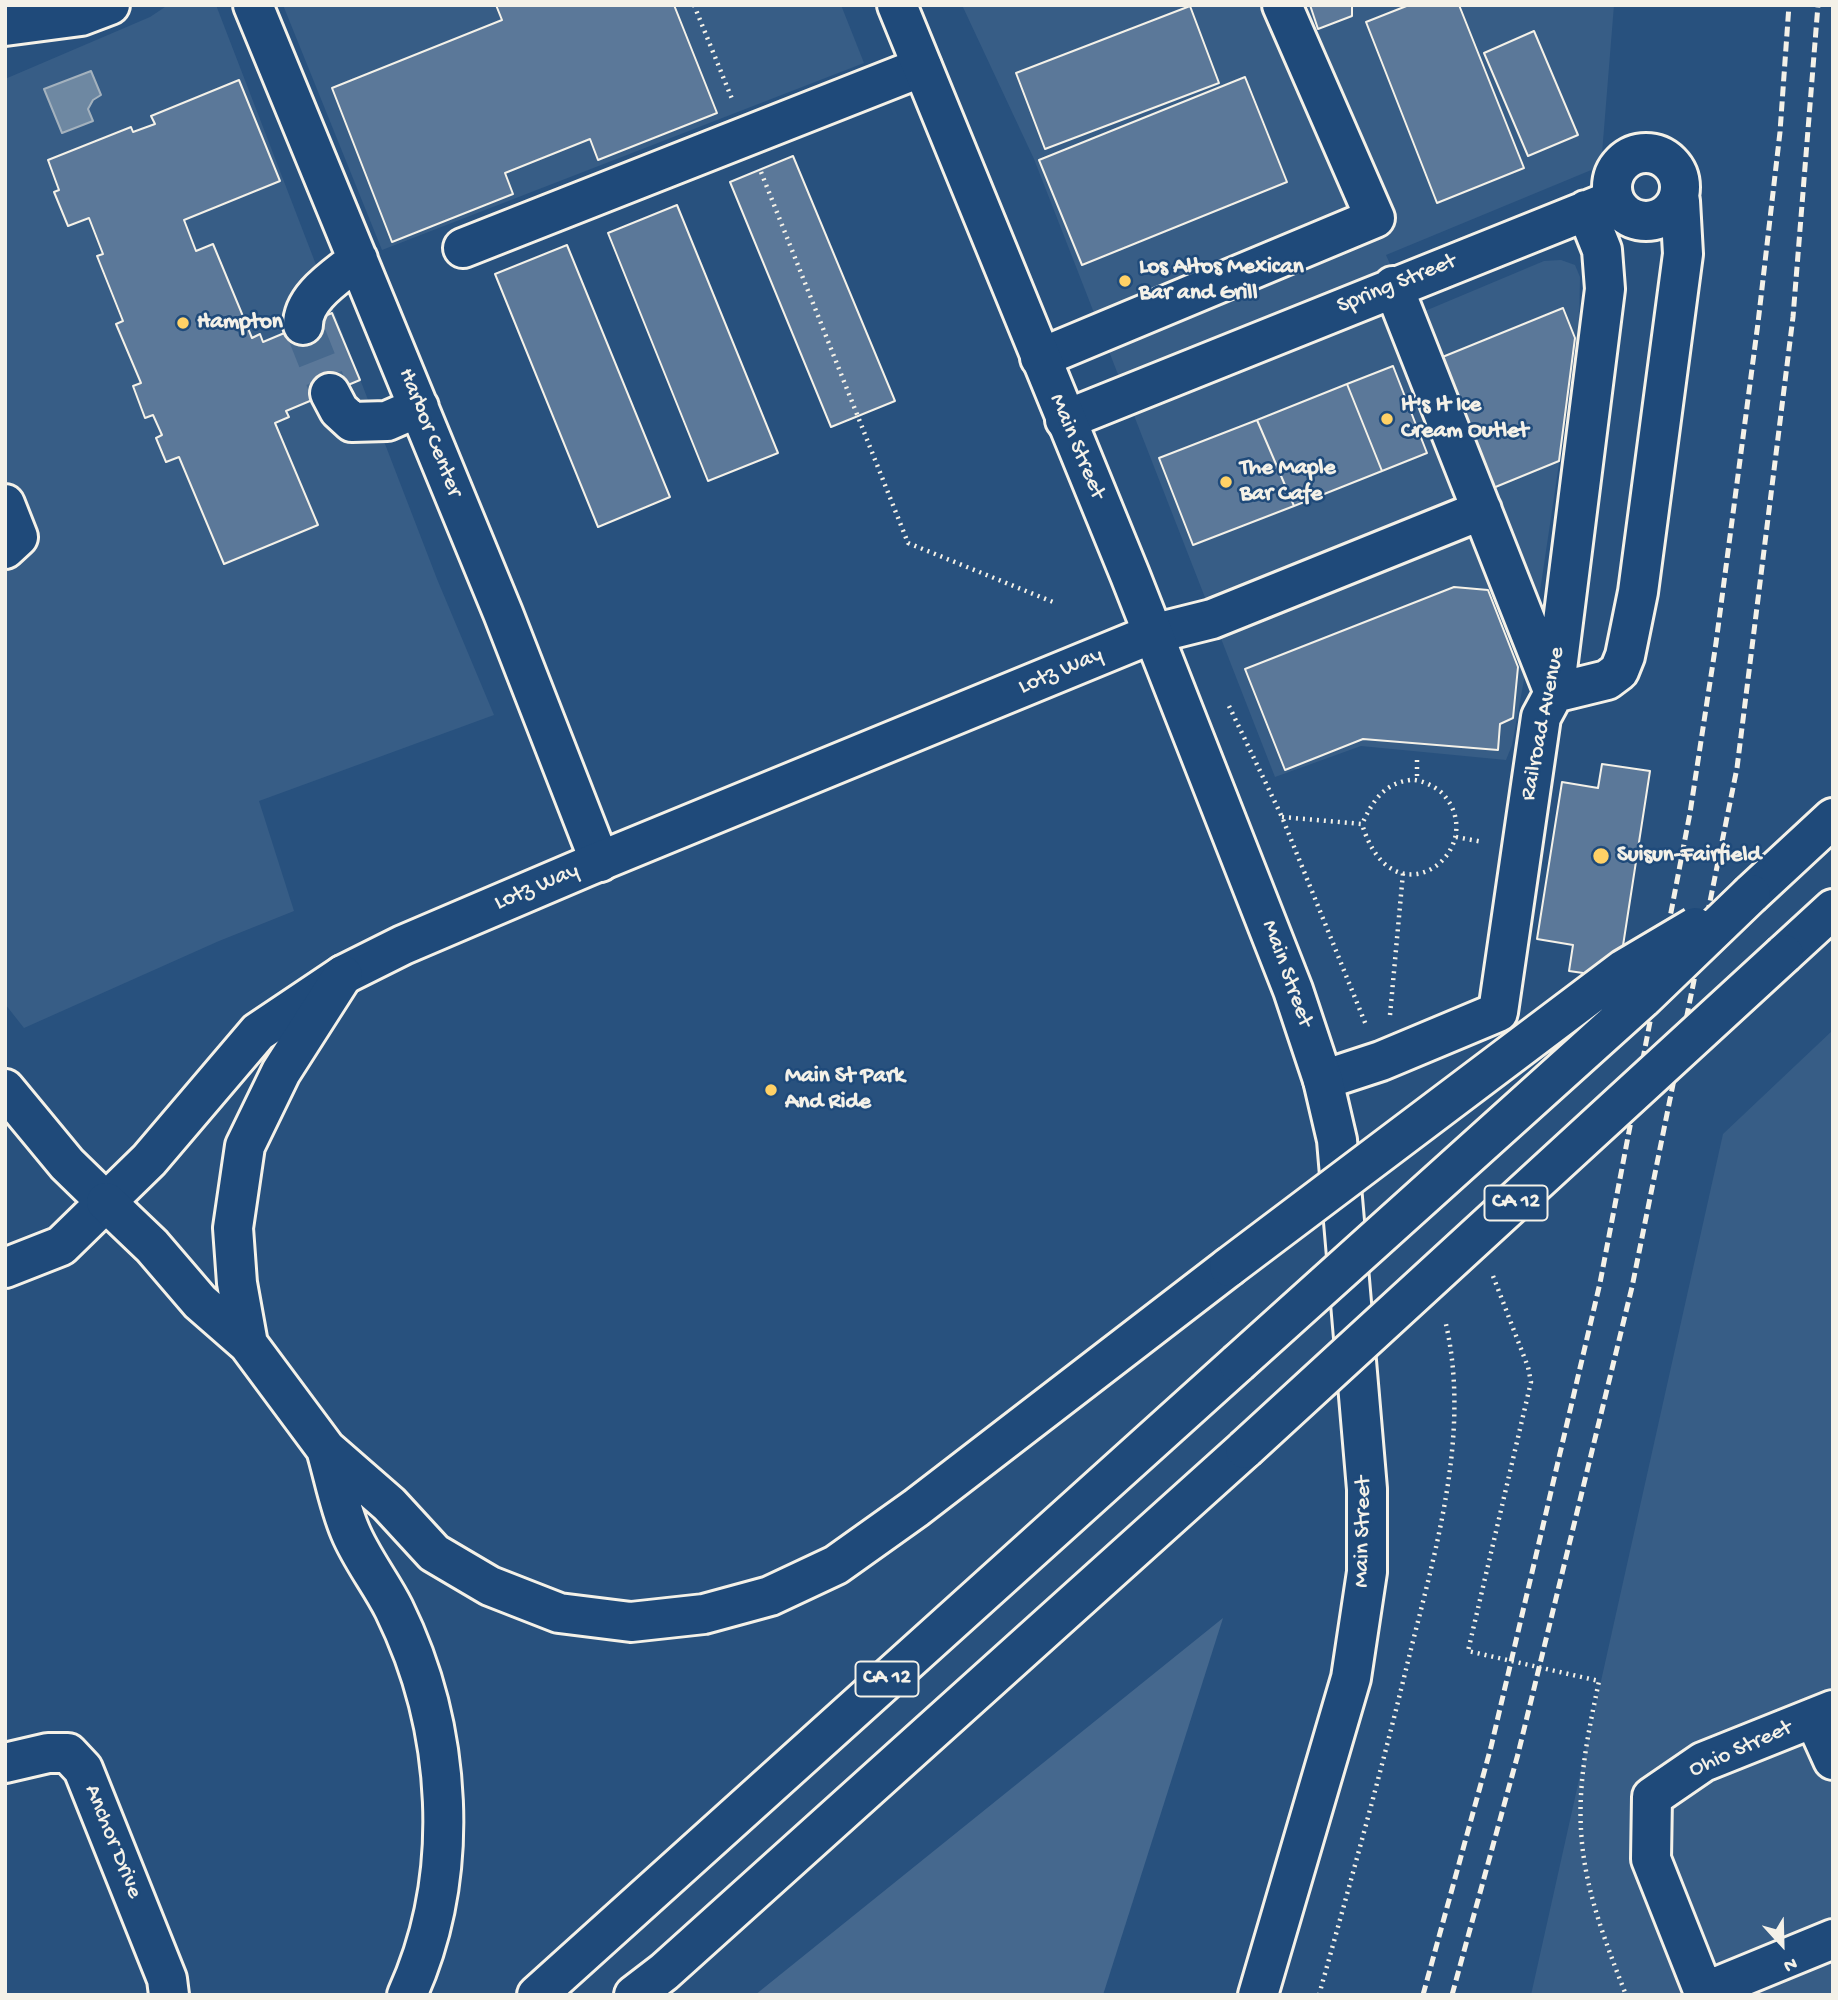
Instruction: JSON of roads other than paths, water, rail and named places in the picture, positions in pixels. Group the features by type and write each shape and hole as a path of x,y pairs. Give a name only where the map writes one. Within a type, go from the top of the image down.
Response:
{"main road":[{"path":"5,26 81,16 110,5"},
{"name":"Harbor Center","path":"254,5 419,407 600,862"},
{"name":"Main Street","path":"897,5 1288,977 1324,1080 1337,1140 1367,1489 1367,1572 1351,1678 1258,1995"},
{"path":"1040,358 1375,218 1282,5"},
{"path":"463,248 922,67"},
{"path":"1393,286 1555,693 1607,680 1619,671 1625,656 1638,592 1683,254 1680,173 1661,153 1633,153 1613,173 1600,205 1632,220 1660,220 1680,201"},
{"name":"Spring Street","path":"1065,420 1600,205"},
{"name":"Railroad Avenue","path":"1324,1080 1381,1061 1498,1012 1541,717 1555,693 1605,289 1600,205"},
{"path":"303,325 303,314 313,298 358,259"},
{"path":"330,393 339,411 352,422 387,421 419,407"},
{"path":"5,504 18,537 5,550"},
{"name":"Lotz Way","path":"5,1268 61,1246 149,1160 258,1032 343,975 403,945 1152,634 1212,620 1482,510"},
{"name":"CA 12","path":"537,1995 1642,999 1833,818"},
{"path":"5,1089 67,1164 152,1246 200,1302 248,1344 326,1449 389,1504 434,1553 489,1587 559,1613 631,1622 704,1614 770,1597 836,1565 916,1508 1229,1267 1624,969 1751,894"},
{"name":"CA 12","path":"634,1995 656,1983 1245,1450 1833,909"},
{"path":"1784,954 1833,920"},
{"path":"248,1344 237,1283 233,1228 245,1146 281,1072 343,975"},
{"path":"326,1449 350,1531 394,1610 421,1677 439,1750 444,1815 438,1889 420,1966 407,1995"},
{"path":"1823,1714 1833,1760"},
{"name":"Ohio Street","path":"1704,1993 1651,1859 1652,1797 1703,1762 1823,1714"},
{"name":"Anchor Drive","path":"5,1763 48,1753 68,1753 83,1769 167,1979 169,1995"},
{"path":"1704,1993 1833,1939"}],"tunnel":[{"path":"303,325 330,393"}],"railway":[{"path":"1423,1995 1491,1747 1600,1283 1690,813 1716,643 1758,323 1780,132 1789,5"},
{"path":"1452,1995 1518,1754 1632,1287 1737,768 1793,317 1818,5"}],"place":[{"name":"Los Altos Mexican Bar and Grill","path":"1125,281"},
{"name":"Hampton","path":"183,323"},
{"name":"It's It Ice Cream Outlet","path":"1387,419"},
{"name":"The Maple Bar Cafe","path":"1226,482"},
{"name":"Suisun-Fairfield","path":"1601,856"},
{"name":"Main St Park And Ride","path":"771,1090"}]}
